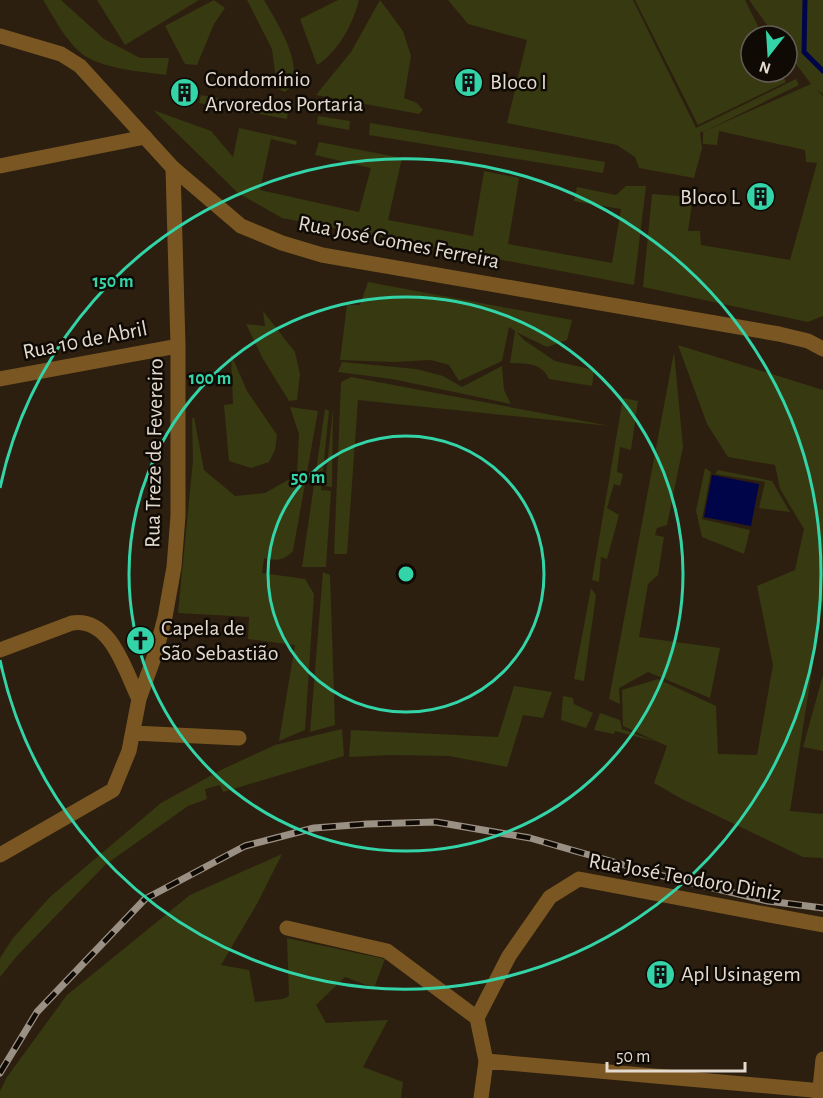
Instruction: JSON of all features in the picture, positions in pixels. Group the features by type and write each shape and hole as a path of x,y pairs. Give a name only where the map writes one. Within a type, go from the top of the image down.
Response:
{"street":[{"name":"Rua José Gomes Ferreira","path":"0,36 61,54 80,66 173,168 241,226 282,243 322,255 647,310 808,340 823,349"},
{"path":"0,166 145,136"},
{"name":"Rua Treze de Fevereiro","path":"0,855 113,790 129,751 139,699 156,652 165,617 174,567 178,516 178,346 173,168"},
{"path":"808,340 823,332"},
{"name":"Rua 10 de Abril","path":"0,379 178,346"},
{"path":"0,650 72,623 82,622 98,628 112,644 139,699"},
{"path":"133,734 239,738"},
{"name":"Rua José Teodoro Diniz","path":"477,1018 509,956 550,897 579,879 823,925"},
{"path":"287,928 387,951 477,1018 486,1061 480,1098"},
{"path":"486,1061 821,1093 823,1059"}],"green space":[{"path":"43,0 61,0 104,39 140,58 169,58 166,75 114,67 85,56 67,37"},
{"path":"97,0 199,0 125,45"},
{"path":"214,0 225,8 214,24 197,65 185,64 165,26"},
{"path":"247,0 264,0 283,33 293,60 294,72 292,83 285,92 277,88 272,49"},
{"path":"338,0 359,0 344,37 332,53 317,65 300,19"},
{"path":"380,0 403,31 411,56 404,98 417,103 423,110 419,114 316,95 351,52"},
{"path":"448,0 633,0 696,128 786,84 799,85 705,131 811,84 799,68 799,24 766,24 749,0 823,0 823,94 816,89 823,96 823,316 808,322 643,287 652,194 693,197 688,231 700,231 701,245 790,260 817,163 806,162 805,150 719,131 717,145 703,144 703,131 700,133 702,148 694,178 639,168 635,157 617,145 507,123 527,40 468,24"},
{"path":"635,0 745,0 757,24 739,24 739,84 782,84 698,125"},
{"path":"201,95 233,101 231,109 199,103"},
{"path":"250,103 288,110 287,119 248,112"},
{"path":"153,110 211,131 233,157 239,128 297,141 296,145 271,139 260,190 359,212 371,168 315,155 319,142 402,158 388,220 473,236 484,171 519,178 508,244 612,263 621,209 574,201 577,187 616,195 626,186 646,186 634,285 282,218 238,193"},
{"path":"318,116 350,121 349,130 317,124"},
{"path":"370,123 605,162 603,173 369,135"},
{"path":"368,282 572,320 567,340 547,347 516,332 555,361 594,370 592,386 549,379 546,373 538,367 510,363 515,331 509,327 502,361 459,381 449,365 431,360 394,362 340,360 347,305 360,305"},
{"path":"263,311 295,352 300,374 297,400 289,401 263,359 246,324 265,326"},
{"path":"678,345 823,390 823,599 790,811 823,814 823,858 803,857 682,799 654,783 667,746 623,726 622,690 658,679 716,706 718,754 757,755 773,665 757,586 795,570 804,529 780,489 775,465 728,457 707,424"},
{"path":"674,352 683,447 667,525 657,528 655,535 664,537 658,575 648,584 639,637 720,648 710,698 648,672 619,688 620,704 609,699"},
{"path":"231,354 247,391 277,435 275,450 269,462 251,468 229,461 224,405 233,404"},
{"path":"342,362 416,369 443,376 462,387 502,366 504,390 511,404 392,379 338,372"},
{"path":"351,377 610,426 358,400 347,554 334,554 341,382"},
{"path":"623,398 638,401 631,450 620,447 617,472 623,474 620,486 614,484 607,508 619,515 607,559 601,557 599,582 592,580"},
{"path":"290,407 318,411 293,551 280,559 264,558 262,573 305,579 314,594 305,730 279,741 295,645 248,639 249,617 178,613 193,460 192,419 194,417 204,470 235,496 265,493 297,475 299,434"},
{"path":"333,408 332,487 325,486"},
{"path":"325,409 329,411 321,490 331,491 326,567 302,567"},
{"path":"705,468 711,472 702,519 750,530 744,554 702,537 696,511"},
{"path":"718,470 772,481 790,512 759,508 765,482 715,474"},
{"path":"323,572 330,575 335,725 310,732"},
{"path":"591,588 596,595 584,681 574,679"},
{"path":"823,675 823,751 803,747"},
{"path":"514,686 552,692 543,718 523,715 507,767 449,756 349,757 351,730 498,737"},
{"path":"563,696 573,698 574,704 593,713 586,728 561,720"},
{"path":"600,713 620,720 622,729 657,742 615,731 614,734 594,730"},
{"path":"342,729 344,756 223,792 220,785 205,789 207,799 188,806 105,865 16,957 0,977 0,958 13,938 50,897 161,803 221,770 275,745"},
{"path":"282,854 258,902 221,965 249,970 255,1002 283,999 289,996 287,938 385,959 374,988 345,977 316,1005 326,1023 388,1020 363,1067 403,1082 401,1098 0,1098 0,1091 7,1077 67,995 190,895"}],"shaded area":[{"path":"712,475 759,484 751,526 704,517"}],"waterway":[{"path":"805,0 804,52 823,71"}],"railway":[{"path":"0,1073 37,1012 145,899 245,846 314,828 436,822 530,838 659,875 768,901 823,908"}],"place":[{"name":"Bloco I","path":"469,82"},
{"name":"Condomínio Arvoredos Portaria","path":"184,92"},
{"name":"Bloco L","path":"761,197"},
{"name":"Capela de São Sebastião","path":"140,641"},
{"name":"Apl Usinagem","path":"660,974"}]}
